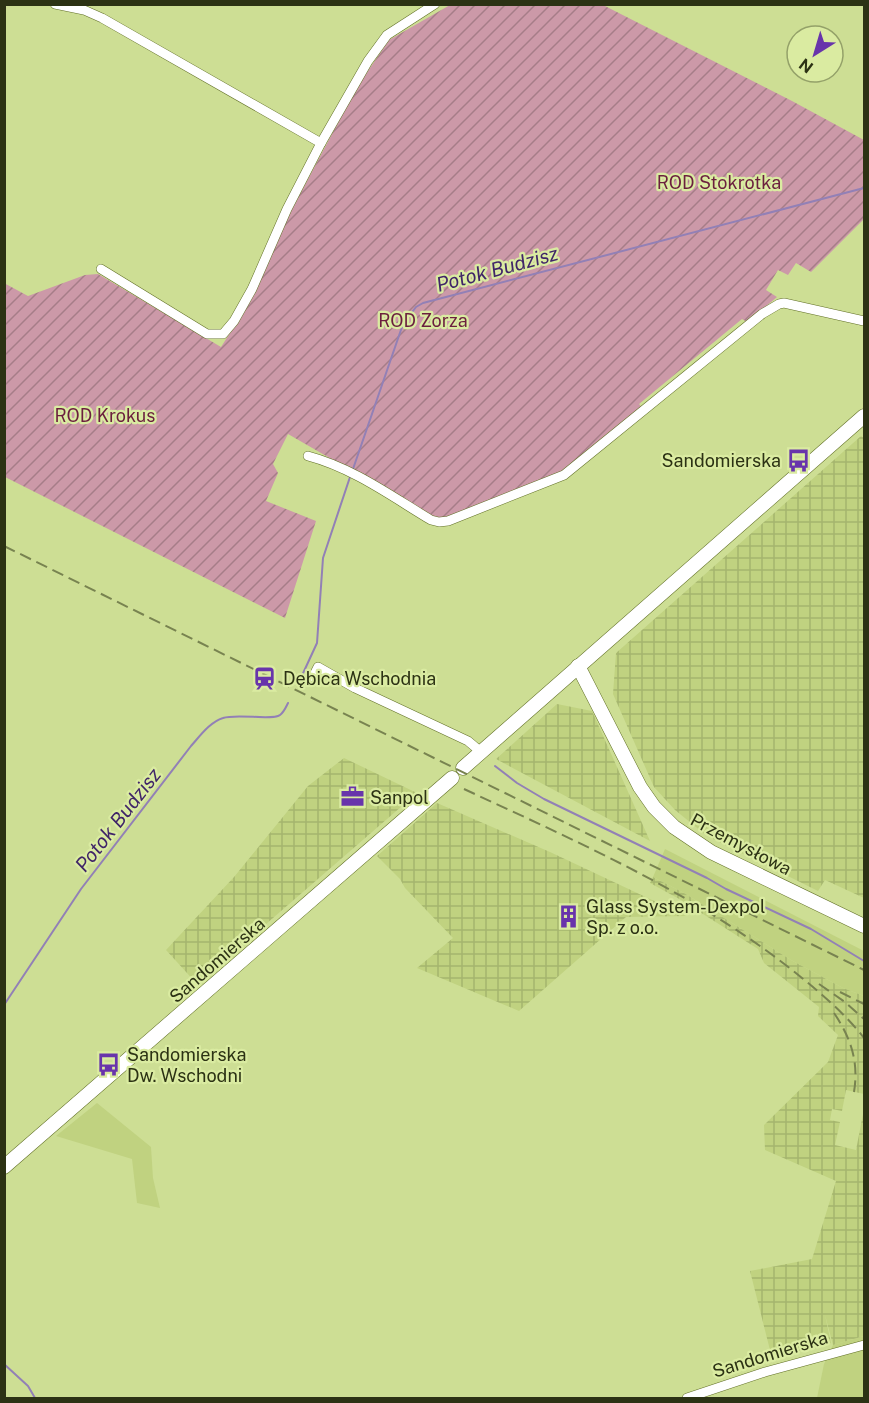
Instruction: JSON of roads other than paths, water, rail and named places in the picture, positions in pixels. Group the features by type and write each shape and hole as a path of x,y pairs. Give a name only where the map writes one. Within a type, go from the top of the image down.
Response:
{"street":[{"path":"55,4 84,10 102,18 321,143"},
{"path":"101,269 207,334 223,334 230,329 252,289 287,208 368,61 387,35 435,4"},
{"path":"308,456 328,461 358,476 431,520 448,521 564,475 762,314 778,304 864,321"},
{"path":"463,768 864,417"},
{"path":"313,677 320,655"},
{"name":"Przemysłowa","path":"578,666 639,787 669,823 686,837 711,852 864,926"},
{"path":"318,667 355,688 468,741 481,752"},
{"name":"Sandomierska","path":"4,1167 452,778"},
{"name":"Sandomierska","path":"687,1398 765,1372 864,1345"}],"waterway":[{"name":"Potok Budzisz","path":"353,469 403,324 416,307 423,303 864,188"},
{"name":"Potok Budzisz","path":"299,682 317,643 323,558 351,474"},
{"name":"Potok Budzisz","path":"4,1005 81,889 202,734 223,718 276,717 283,712 288,703"},
{"path":"495,766 517,783 544,799 811,929 864,961"},
{"name":"Potok Budzisz","path":"4,1364 28,1386 35,1398"}],"railway":[{"path":"4,546 864,970"},
{"path":"464,789 596,851 682,896 723,921 764,949 827,999 864,1038"},
{"path":"819,984 864,1019"},
{"path":"840,992 864,1004"},
{"path":"834,1013 845,1032 852,1051 855,1071 854,1092"}],"place":[{"name":"Sandomierska","path":"799,460"},
{"name":"Dębica Wschodnia","path":"265,678"},
{"name":"Sanpol","path":"352,797"},
{"name":"Glass System-Dexpol Sp. z o.o.","path":"568,916"},
{"name":"Sandomierska Dw. Wschodni","path":"109,1064"}],"park label":[{"name":"ROD Stokrotka","path":"719,182"},
{"name":"ROD Zorza","path":"423,320"},
{"name":"ROD Krokus","path":"105,415"}]}
